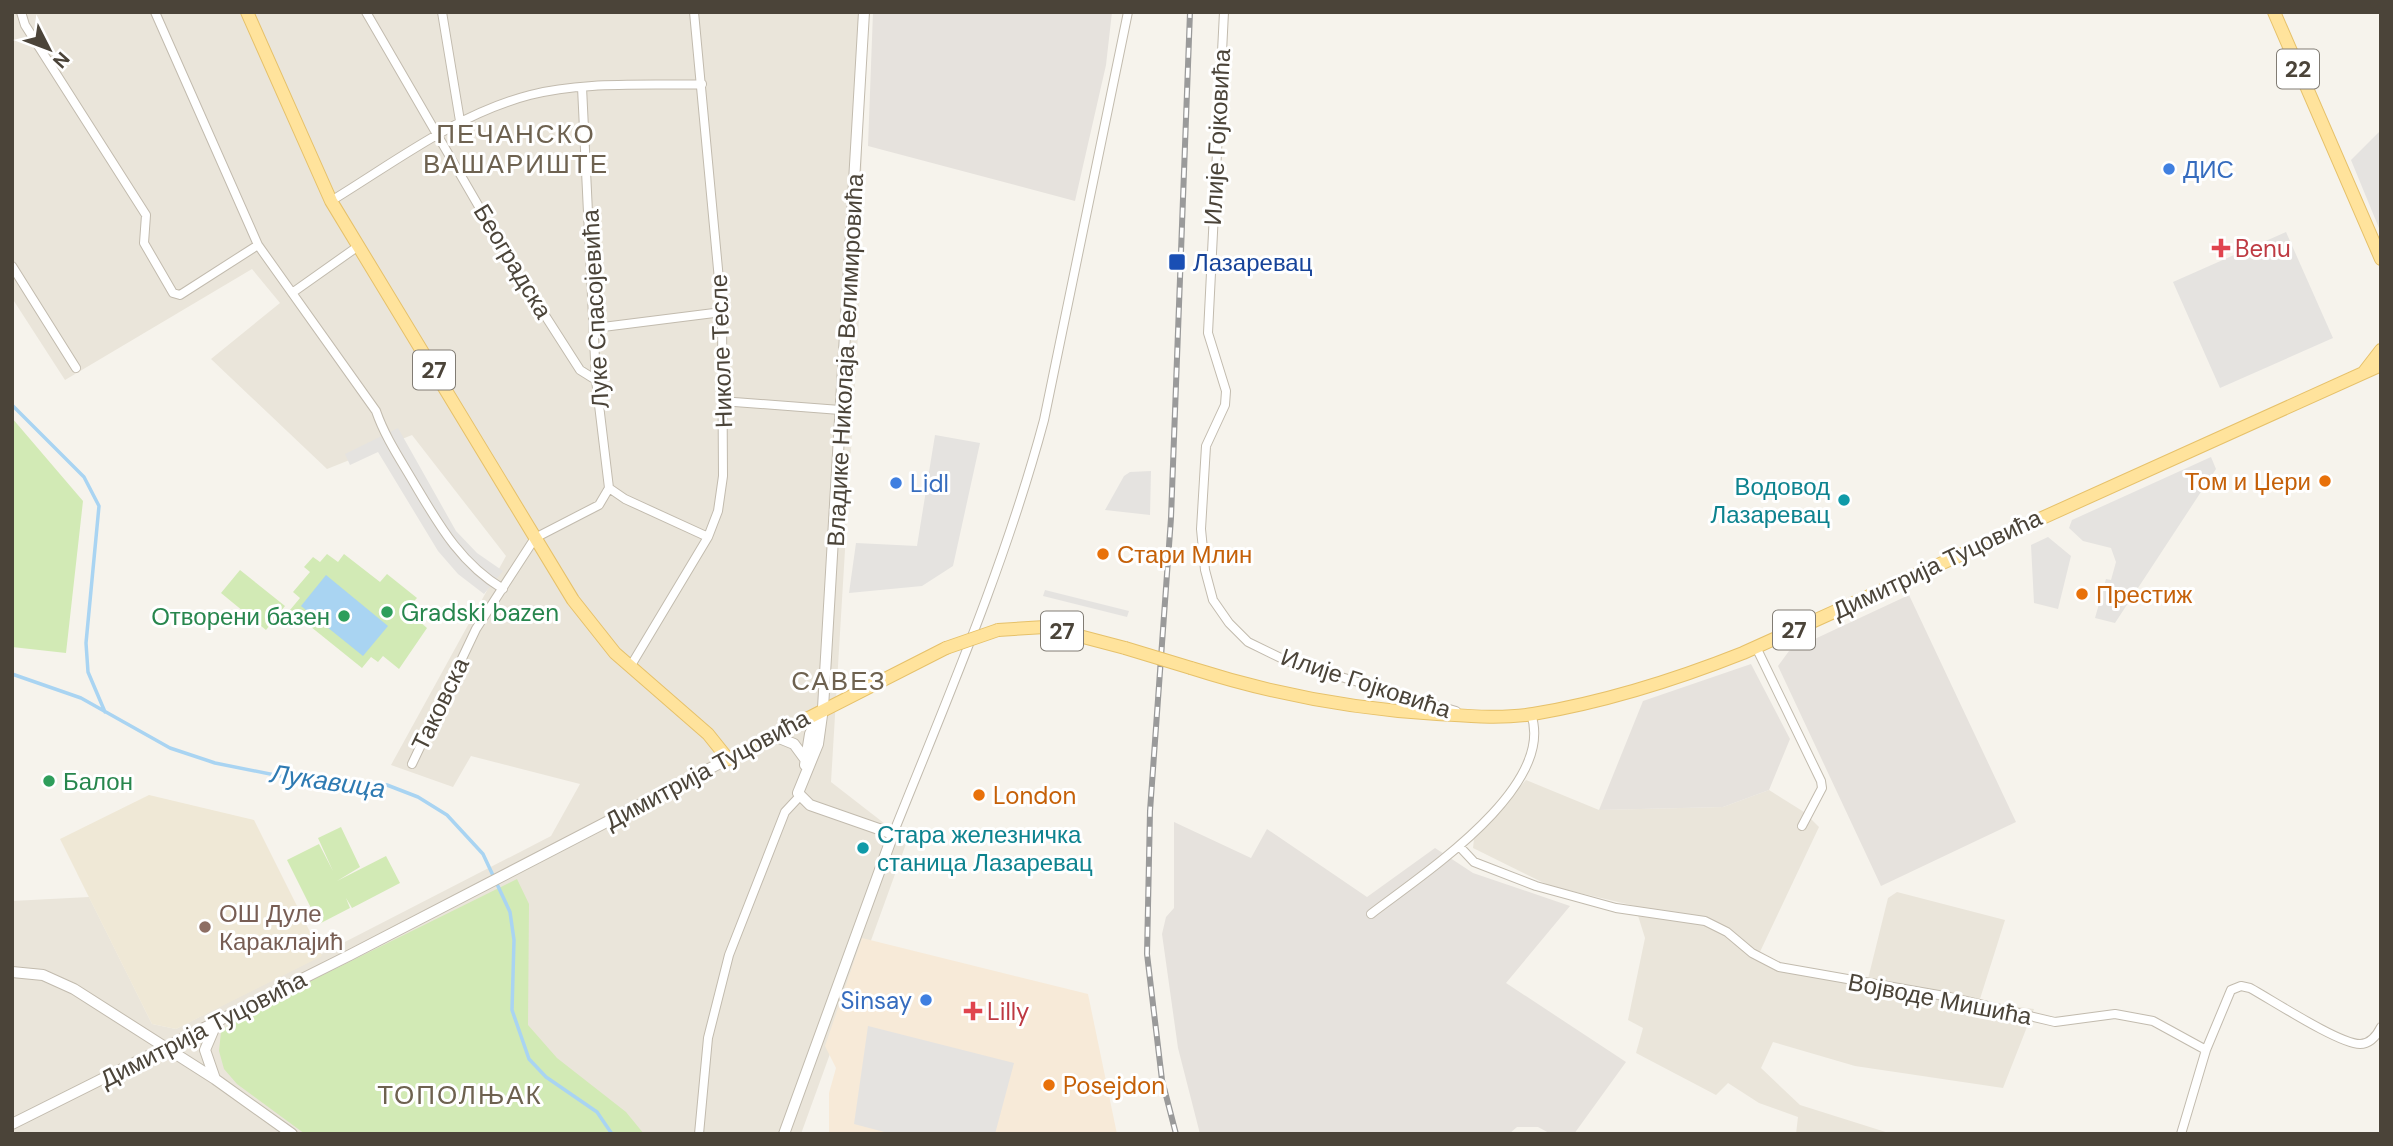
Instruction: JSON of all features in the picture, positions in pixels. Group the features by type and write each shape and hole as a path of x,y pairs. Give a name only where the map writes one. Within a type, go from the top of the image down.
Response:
{"main road":[{"name":"27","path":"247,12 331,201 586,620 630,667 708,734 727,759"},
{"name":"22","path":"2274,12 2381,259"},
{"path":"2363,374 2381,350"},
{"name":"Димитрија Туцовића","path":"727,759 946,648 999,630 1045,627 1125,648 1253,688 1321,703 1465,715 1531,714 1659,684 1756,647 2061,507 2381,365"}],"street":[{"path":"21,12 25,25 146,215 144,243 173,293 180,295 194,289 258,246"},
{"path":"156,12 258,246 376,411 387,439 448,540 467,562 503,589"},
{"name":"Београдска","path":"366,12 514,267 580,370 596,380"},
{"path":"442,12 460,121"},
{"name":"Николе Тесле","path":"630,667 708,537 718,511 723,476 725,450 721,401 722,312 694,12"},
{"name":"Владике Николаја Велимировића","path":"799,797 798,787 810,734 823,708 835,550 840,410 864,12"},
{"path":"784,1134 893,834 1004,553 1026,486 1044,420 1128,12"},
{"name":"Илије Гојковића","path":"1224,12 1208,333 1226,391 1225,405 1206,446 1201,529 1205,570 1213,600 1228,623 1248,642 1287,661 1465,715"},
{"path":"331,201 460,121 530,95 582,87 702,84"},
{"name":"Луке Спасојевића","path":"582,87 596,380 609,488"},
{"path":"292,293 357,247"},
{"path":"12,265 76,368"},
{"path":"595,328 722,312"},
{"path":"580,370 590,369 596,362"},
{"path":"721,401 840,410"},
{"path":"535,538 599,505 609,488 625,499 708,537"},
{"name":"Таковска","path":"412,764 476,629 535,538"},
{"path":"1756,647 1821,781 1822,788 1802,826"},
{"path":"1371,914 1485,823 1527,764 1535,726 1531,714"},
{"path":"772,735 794,744 805,764"},
{"name":"Димитрија Туцовића","path":"12,1124 164,1049 727,759"},
{"path":"699,1134 708,1038 729,955 785,812 799,797 810,805 893,834"},
{"name":"Војводе Мишића","path":"1459,846 1474,862 1536,886 1616,908 1705,921 1727,932 1752,953 1779,967 1950,997 2055,1022 2115,1014 2152,1021 2206,1050"},
{"path":"12,972 43,975 63,982 164,1049 215,1079 292,1134"},
{"path":"2180,1134 2206,1050 2231,990 2241,986 2250,988 2340,1037 2360,1044 2371,1040 2381,1027"},
{"path":"215,1079 205,1050 209,1035 218,1020"}],"shaded area":[{"path":"12,12 864,12 859,318 831,782 907,841 801,1134 12,1134 12,901 89,897 152,1024 176,1029 551,836 580,784 471,756 453,787 391,765 506,556 412,435 327,469 211,359 280,303 252,269 65,380 12,298"},
{"path":"873,12 1112,12 1106,65 1075,201 868,146"},
{"path":"2381,130 2381,233 2351,160"},
{"path":"2286,232 2333,338 2220,388 2173,282"},
{"path":"398,428 456,531 477,553 503,571 484,594 458,574 438,551 378,452 350,465 345,454"},
{"path":"935,435 980,443 953,566 922,586 849,593 856,543 917,546"},
{"path":"2211,457 2216,469 2115,623 2095,618 2106,579 2111,580 2116,562 2111,548 2083,541 2069,528 2072,520"},
{"path":"1151,471 1150,515 1105,510 1124,476 1130,472"},
{"path":"2048,537 2071,556 2058,609 2034,603 2031,545"},
{"path":"1045,590 1129,611 1127,617 1043,596"},
{"path":"1909,595 2016,822 1881,886 1778,666 1789,651"},
{"path":"1751,664 1790,739 1769,790 1723,807 1599,810 1643,701"},
{"path":"1526,780 1599,810 1723,807 1769,790 1804,812 1819,827 1758,956 1782,964 1868,979 1888,898 1897,892 2005,920 1979,1002 2034,1009 2003,1088 1855,1066 1773,1042 1761,1068 1800,1105 1892,1134 1796,1134 1798,1117 1759,1103 1728,1083 1716,1095 1636,1053 1643,1028 1628,1020 1645,938 1635,906 1550,886 1473,848 1474,839"},
{"name":"ОШ Дуле Караклајић","path":"149,795 254,820 322,956 176,1029 152,1024 60,839"},
{"path":"1174,822 1251,858 1267,829 1367,897 1435,848 1473,873 1570,906 1506,983 1626,1062 1574,1134 1551,1134 1538,1127 1517,1127 1509,1134 1200,1134 1178,1048 1162,934 1166,917 1174,908"},
{"path":"862,938 1088,994 1117,1134 829,1134 829,1093 836,1068 825,1046"},
{"path":"868,1026 1014,1063 995,1134 892,1134 854,1124"}],"green space":[{"path":"12,418 83,501 66,653 12,647"},
{"name":"Gradski bazen","path":"327,554 338,562 344,554 380,582 387,574 417,598 402,614 408,619 412,615 427,628 399,669 383,656 378,662 371,657 362,668 290,610 300,598 293,592 310,572 304,567 313,557 320,562"},
{"path":"240,570 285,606 266,630 221,593"},
{"path":"341,827 360,867 337,881 386,856 400,883 352,908 346,898 350,908 319,924 287,860 319,844 333,871 318,838"},
{"path":"517,879 529,904 528,1025 557,1058 626,1112 644,1134 305,1134 237,1084 224,1069 219,1051 221,1032 236,1018"}],"water":[{"name":"Отворени базен","path":"326,575 388,626 363,656 301,606"}],"waterway":[{"path":"12,405 84,477 99,506 86,643 88,672 105,712"},
{"name":"Лукавица","path":"12,674 81,698 170,748 215,763 280,776 387,785 418,797 447,815 483,854 510,912 514,940 512,1010 529,1059 546,1077 597,1112 612,1134"}],"railway":[{"path":"1176,1134 1162,1080 1147,954 1150,811 1171,518 1190,12"}],"place":[{"name":"ДИС","path":"2169,169"},
{"name":"Benu","path":"2221,248"},
{"name":"Лазаревац","path":"1177,262"},
{"name":"Том и Џери","path":"2325,481"},
{"name":"Lidl","path":"896,483"},
{"name":"Водовод Лазаревац","path":"1844,500"},
{"name":"Стари Млин","path":"1103,554"},
{"name":"Престиж","path":"2082,594"},
{"name":"Gradski bazen","path":"387,612"},
{"name":"Отворени базен","path":"344,616"},
{"name":"Балон","path":"49,781"},
{"name":"London","path":"979,795"},
{"name":"Стара железничка станица Лазаревац","path":"863,848"},
{"name":"ОШ Дуле Караклајић","path":"205,927"},
{"name":"Sinsay","path":"926,1000"},
{"name":"Lilly","path":"973,1011"},
{"name":"Posejdon","path":"1049,1085"}],"district":[{"name":"ПЕЧАНСКО ВАШАРИШТЕ","path":"516,149"},
{"name":"САВЕЗ","path":"839,681"},
{"name":"ТОПОЛЊАК","path":"460,1095"}]}
